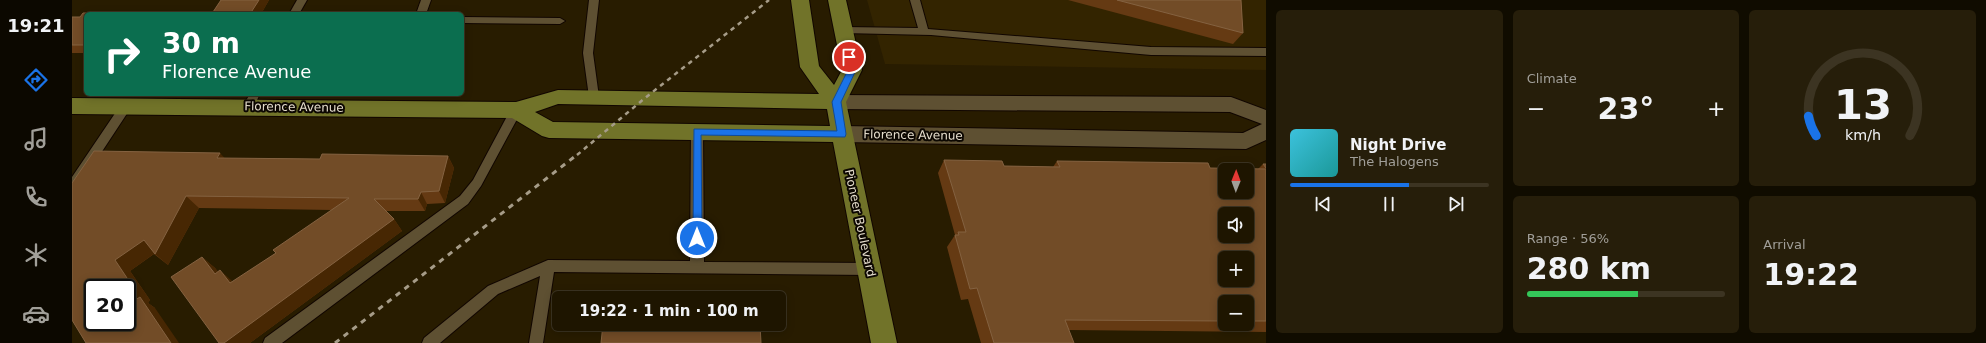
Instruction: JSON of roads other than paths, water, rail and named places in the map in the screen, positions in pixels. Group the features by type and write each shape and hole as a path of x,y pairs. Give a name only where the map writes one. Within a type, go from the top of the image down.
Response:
{"main road":[{"name":"Pioneer Boulevard","path":"800,0 810,67 836,102 884,343"},
{"path":"836,102 852,70 837,0"},
{"name":"Florence Avenue","path":"72,106 126,106 252,100 516,110 558,97 594,97 836,102 1231,105 1266,118"},
{"name":"Florence Avenue","path":"516,110 549,130 1246,140 1266,131"}],"lane":[{"path":"295,12 302,0"},
{"path":"421,12 426,0"},
{"path":"594,0 588,53 594,97"},
{"path":"915,0 924,32"},
{"path":"464,20 560,21"},
{"path":"844,30 924,32 1151,51 1266,52"},
{"path":"72,187 126,106"},
{"path":"270,343 464,200 476,183 516,110"},
{"path":"697,131 697,268"},
{"path":"536,343 548,266"},
{"path":"430,343 493,290 548,266 870,269"}],"railway":[{"path":"577,155 645,98 769,0"},
{"path":"335,343 578,154"}]}
